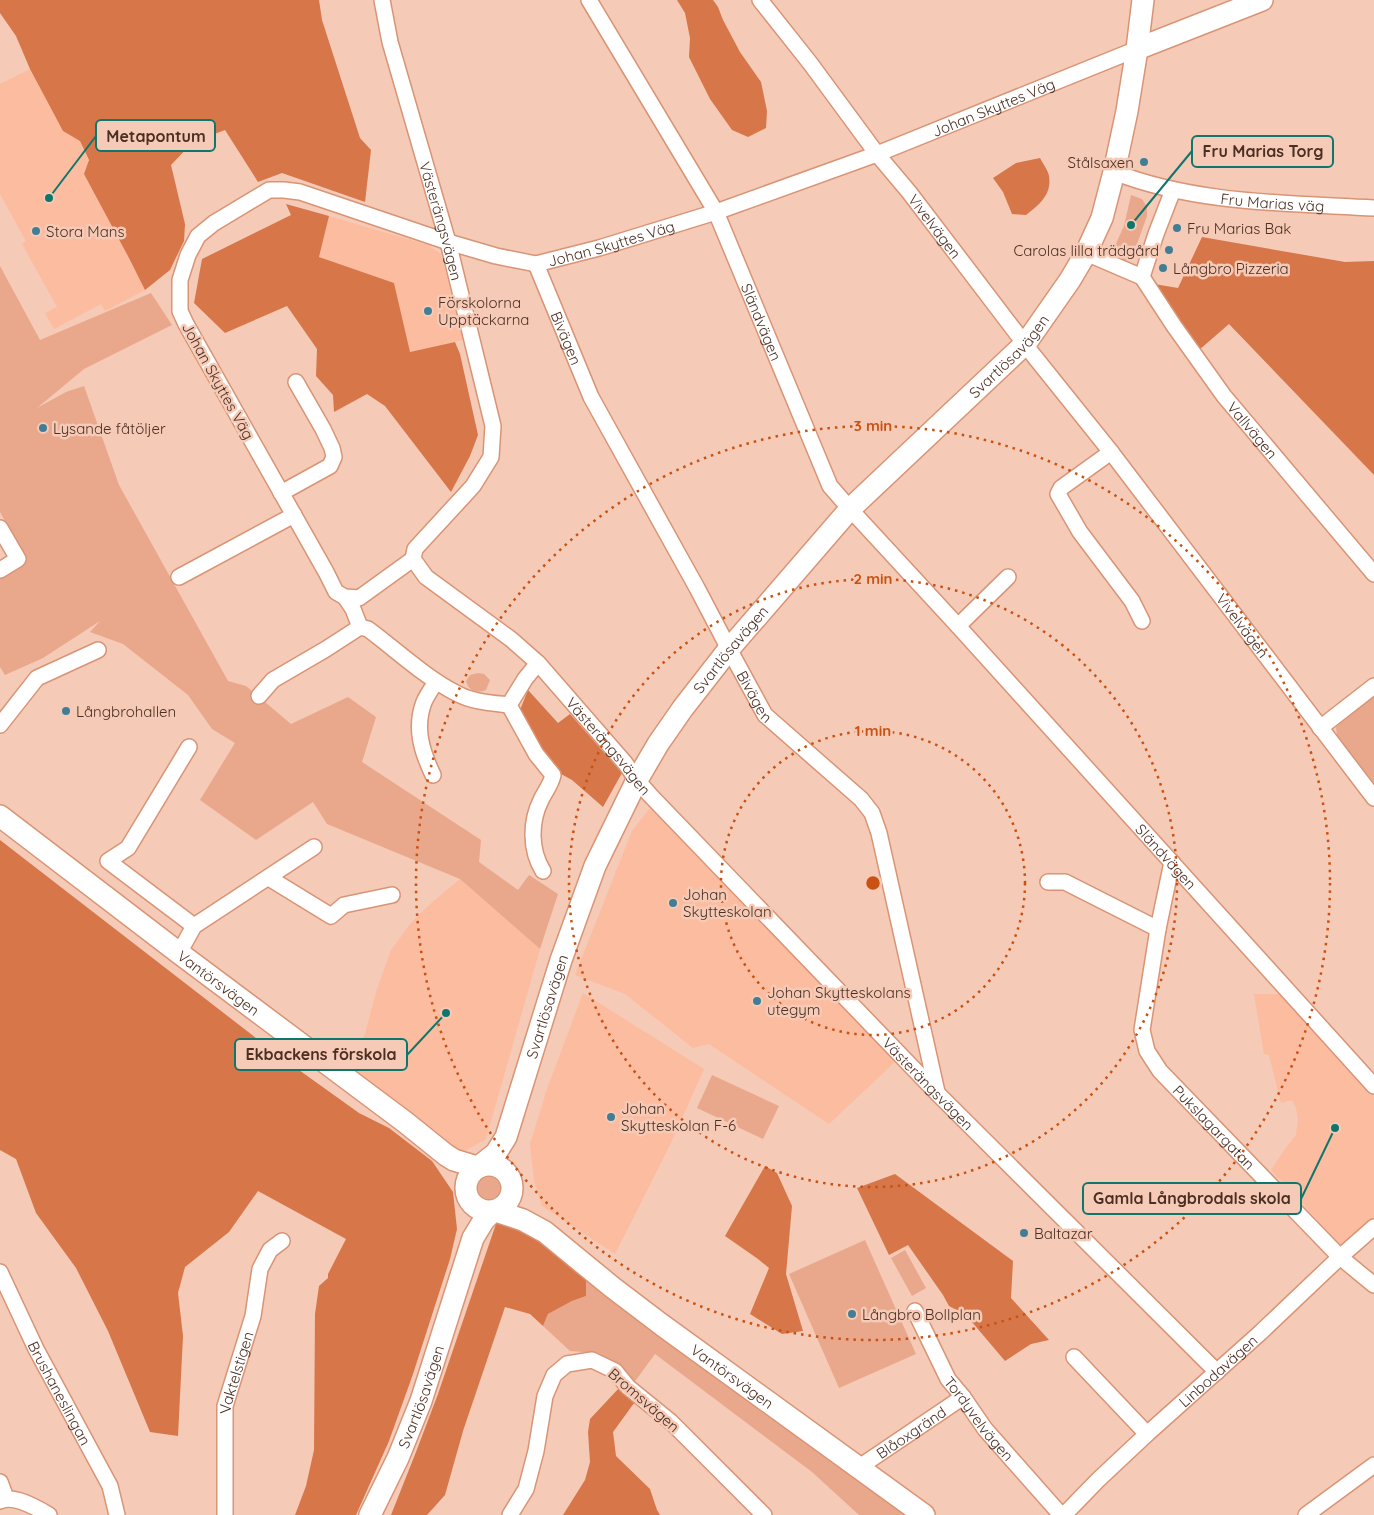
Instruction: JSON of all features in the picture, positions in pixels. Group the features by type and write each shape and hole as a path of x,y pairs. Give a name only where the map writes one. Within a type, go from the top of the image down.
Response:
{"street":[{"name":"Västerängsvägen","path":"382,0 390,42 448,242 493,426 491,457 473,486 415,549 413,559 426,577 512,640 538,663 625,763 636,780 937,1093 1217,1372"},
{"name":"Sländvägen","path":"589,0 716,212 830,486 1374,1086"},
{"name":"Vivelvägen","path":"760,0 810,63 877,154 1111,452 1374,798"},
{"name":"Svartlösavägen","path":"479,1166 496,1153 506,1137 561,960 595,866 636,780 654,749 728,649 850,509 1026,343 1086,254 1102,218 1114,172 1127,111 1143,0"},
{"name":"Johan Skyttes Väg","path":"360,628 353,609 345,597 336,592 180,311 180,280 188,255 198,236 214,223 269,190 300,192 448,242 496,256 536,264 599,248 716,212 877,154 1262,0"},
{"path":"1086,254 1142,277 1172,190 1128,178 1114,172"},
{"name":"Fru Marias väg","path":"1172,190 1243,201 1374,208"},
{"name":"Bivägen","path":"536,264 591,397 765,715 861,799 872,813 879,833 937,1093"},
{"name":"Vallvägen","path":"1142,277 1224,396 1374,574"},
{"path":"281,493 330,466 334,457 323,429 296,382"},
{"path":"1111,452 1061,488 1058,494 1080,532 1132,601 1142,621"},
{"path":"178,577 294,515"},
{"path":"0,528 18,559 0,570"},
{"path":"345,597 359,598 413,559"},
{"path":"958,626 1008,577"},
{"path":"259,696 273,680 360,628 368,629 436,682 457,694 473,700 509,705"},
{"path":"2,717 37,678 98,650"},
{"path":"509,705 525,679 538,663"},
{"path":"433,775 420,743 420,715 425,701 436,682"},
{"path":"1320,728 1374,686"},
{"path":"509,705 536,754 553,775 552,782 536,808 532,836 537,862 543,871"},
{"path":"189,747 128,848 108,861 194,926"},
{"name":"Vantörsvägen","path":"0,816 405,1122 438,1150 454,1160 479,1166"},
{"path":"179,953 194,926 314,847"},
{"name":"Pukslagargatan","path":"1172,862 1158,928 1142,1030 1147,1051 1160,1071 1340,1257 1374,1285"},
{"path":"269,878 331,916 344,905 392,894"},
{"path":"1048,882 1066,882 1158,928"},
{"name":"Svartlösavägen","path":"509,1129 506,1156 512,1185"},
{"name":"Vantörsvägen","path":"438,1150 457,1172 467,1194"},
{"path":"479,1166 496,1166 508,1174 512,1185 511,1196 507,1203 495,1211 479,1209 473,1204 467,1194 466,1183 469,1176 479,1166"},
{"name":"Vantörsvägen","path":"512,1185 517,1200 545,1232"},
{"name":"Svartlösavägen","path":"370,1515 398,1458 421,1401 470,1246 473,1229 467,1194"},
{"name":"Svartlösavägen","path":"470,1246 484,1220 495,1211"},
{"name":"Vantörsvägen","path":"495,1211 523,1220 545,1232 634,1303 924,1515"},
{"name":"Linbodavägen","path":"1062,1515 1147,1434 1260,1333 1374,1227"},
{"name":"Vaktelstigen","path":"225,1515 225,1406 253,1316 260,1269 270,1250 282,1241"},
{"name":"Brushaneslingan","path":"0,1272 36,1349 110,1486 117,1515"},
{"name":"Tordyvelvägen","path":"916,1311 948,1379 985,1429 1062,1515"},
{"path":"1074,1357 1147,1434"},
{"name":"Bromsvägen","path":"510,1515 526,1488 536,1451 545,1396 554,1375 567,1364 592,1360 615,1371 628,1387 671,1422 764,1515"},
{"name":"Blåoxgränd","path":"858,1468 963,1397"},
{"path":"1306,1515 1374,1465"},
{"path":"0,1482 3,1500 31,1504 49,1515"}],"shaded area":[{"path":"0,0 319,0 322,20 360,138 371,150 365,202 282,173 258,182 225,130 193,142 171,165 185,224 184,241 170,270 145,290 84,174 89,160 80,141 63,131 30,69 16,36 0,13"},
{"path":"677,0 713,0 718,7 740,52 761,82 767,111 766,128 748,137 732,130 710,99 689,57 690,38 685,13"},
{"path":"30,69 63,131 80,141 129,258 145,290 105,311 101,304 54,329 45,313 57,307 22,244 26,241 0,194 0,84"},
{"path":"1040,158 1049,176 1049,189 1044,199 1026,215 1012,214 1003,192 993,178 1016,163"},
{"path":"1131,195 1142,199 1147,207 1147,216 1132,258 1125,263 1109,259 1124,226"},
{"path":"286,204 329,216 319,257 394,283 410,352 455,342 460,354 478,435 470,456 451,492 385,406 367,394 334,412 333,395 316,376 317,349 287,306 225,333 194,303 202,259 291,215"},
{"name":"Förskolorna Upptäckarna","path":"329,216 428,245 441,254 463,340 410,352 394,283 319,257"},
{"path":"1202,237 1345,262 1374,261 1374,475 1229,324 1199,350 1154,284 1178,288"},
{"path":"0,266 40,340 151,293 172,325 84,369 37,408 66,392 84,386 119,485 228,681 246,686 291,724 348,697 376,717 362,762 481,840 479,862 518,890 529,875 558,894 540,949 460,879 327,824 313,802 256,840 200,800 235,743 212,729 188,695 123,644 90,632 100,621 43,658 5,675 0,667 0,579 19,569 24,561 19,547 0,512"},
{"path":"484,674 490,680 486,690 479,692 473,691 466,681 470,675"},
{"path":"528,690 558,723 570,714 622,773 603,807 572,780 552,769 520,710"},
{"path":"1374,696 1374,784 1337,736 1336,727"},
{"name":"Johan Skytteskolan","path":"650,808 896,1061 829,1124 709,1044 693,1048 625,994 575,975 632,831"},
{"path":"0,840 278,1055 359,1113 389,1128 432,1161 453,1192 457,1229 450,1259 389,1441 356,1515 295,1515 306,1486 314,1450 315,1314 319,1286 328,1278 328,1274 346,1239 258,1191 229,1232 185,1267 178,1293 183,1336 178,1436 150,1432 108,1331 76,1268 36,1213 16,1159 0,1150"},
{"path":"460,879 540,949 486,1139 458,1155 347,1068 365,1034 376,992 391,950 411,923"},
{"name":"Johan Skytteskolan F-6","path":"583,993 704,1069 669,1147 615,1254 542,1206 534,1180 530,1144 547,1089"},
{"path":"1254,994 1280,994 1374,1096 1374,1217 1342,1246 1271,1170 1296,1135 1298,1120 1296,1108 1292,1100 1281,1103 1269,1055 1264,1054"},
{"path":"712,1075 779,1106 763,1139 697,1108"},
{"path":"765,1166 777,1173 792,1206 786,1274 803,1331 782,1334 750,1314 769,1268 725,1236"},
{"path":"895,1174 1013,1261 1011,1298 1049,1340 1031,1344 1005,1361 966,1315 949,1306 908,1245 889,1255 857,1188"},
{"path":"489,1177 497,1180 500,1188 497,1196 489,1199 481,1196 478,1188 481,1180"},
{"path":"497,1221 517,1223 586,1275 586,1296 548,1314 543,1326 530,1314 505,1307 463,1431 445,1495 427,1515 391,1515 438,1394"},
{"name":"Långbro Bollplan","path":"865,1240 916,1354 839,1388 789,1274"},
{"path":"905,1250 926,1288 912,1296 891,1258"},
{"path":"586,1275 910,1515 859,1515 812,1472 655,1354 633,1384 624,1370 610,1360 596,1353 570,1351 543,1326 548,1314 586,1296"},
{"path":"620,1387 637,1399 613,1432 616,1456 650,1489 660,1515 563,1515 585,1480 590,1462 588,1432 590,1419"}],"place":[{"name":"Stålsaxen","path":"1144,162"},
{"name":"Metapontum","path":"49,198"},
{"name":"Fru Marias Torg","path":"1131,225"},
{"name":"Fru Marias Bak","path":"1177,228"},
{"name":"Stora Mans","path":"36,231"},
{"name":"Carolas lilla trädgård","path":"1169,250"},
{"name":"Långbro Pizzeria","path":"1163,268"},
{"name":"Förskolorna Upptäckarna","path":"428,311"},
{"name":"Lysande fåtöljer","path":"43,428"},
{"name":"Långbrohallen","path":"66,711"},
{"name":"Johan Skytteskolan","path":"673,903"},
{"name":"Johan Skytteskolans utegym","path":"757,1001"},
{"name":"Ekbackens förskola","path":"446,1013"},
{"name":"Johan Skytteskolan F-6","path":"611,1117"},
{"name":"Gamla Långbrodals skola","path":"1335,1128"},
{"name":"Baltazar","path":"1024,1233"},
{"name":"Långbro Bollplan","path":"852,1314"}]}
